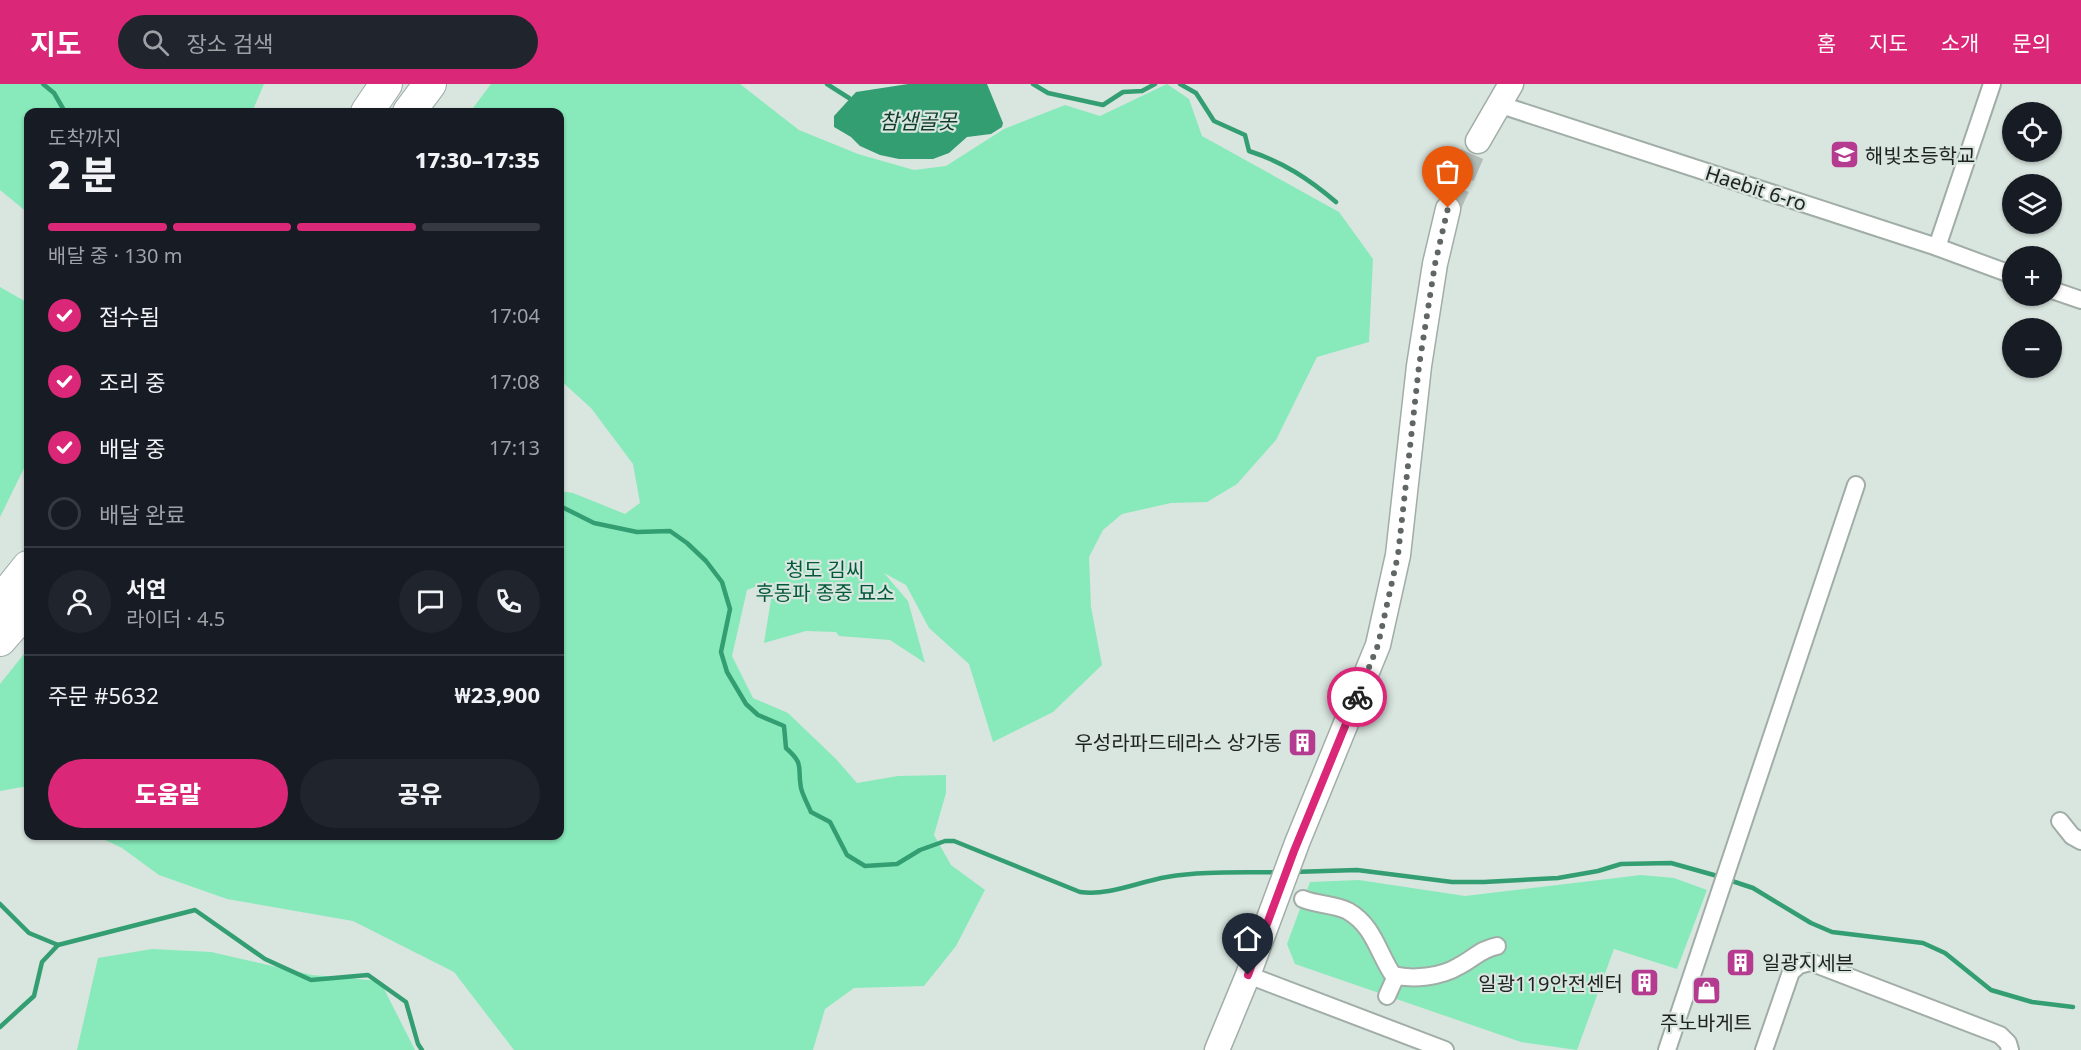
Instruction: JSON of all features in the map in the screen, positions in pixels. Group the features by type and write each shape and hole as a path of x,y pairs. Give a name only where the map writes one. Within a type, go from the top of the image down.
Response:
{"highway":[{"path":"370,108 386,84"},
{"path":"412,108 430,84"},
{"path":"0,602 24,572"},
{"path":"0,640 24,613"}],"street":[{"path":"1937,247 1992,84"},
{"path":"1478,141 1505,94"},
{"name":"Haebit 6-ro","path":"1505,94 2002,271"},
{"path":"1217,1050 1248,975 1294,851 1378,645 1398,555 1419,366 1435,264 1448,208"},
{"path":"2062,293 2081,300"},
{"path":"1667,1050 1856,486"},
{"path":"2060,821 2072,836 2081,841"},
{"path":"1303,899 1347,910 1360,920 1380,947 1385,963 1393,975 1403,978 1439,974 1457,968 1480,951 1497,946"},
{"path":"1764,1050 1791,972 1799,965 1810,962 2000,1035 2008,1043 2010,1050"},
{"path":"1248,975 1445,1050"},
{"path":"1388,996 1396,976"}],"green space":[{"path":"0,84 264,84 254,108 24,108 24,210 0,190"},
{"name":"청도 김씨 후동파 종중 묘소","path":"491,84 740,84 799,130 858,154 914,170 946,166 1004,129 1065,105 1100,116 1167,84 1189,99 1202,136 1339,212 1373,259 1369,342 1317,357 1276,440 1237,484 1207,502 1171,503 1122,514 1103,530 1089,557 1091,607 1102,665 1053,712 993,742 969,664 929,628 906,585 884,573 908,601 925,663 890,640 839,636 836,632 806,631 764,643 773,587 760,585 747,590 732,656 753,698 788,713 836,759 857,783 898,776 946,775 946,793 934,835 951,865 985,890 956,946 924,986 854,988 825,1009 813,1050 514,1050 454,972 353,921 227,899 159,875 122,848 105,840 564,840 564,492 573,493 625,514 640,503 633,464 591,408 564,384 564,108 473,108"},
{"path":"0,287 24,301 24,468 0,517"},
{"path":"24,654 24,787 0,791 0,684"},
{"path":"1641,875 1674,878 1707,890 1677,969 1614,949 1577,1050 1521,1042 1295,964 1287,944 1310,882 1359,880 1465,896"},
{"path":"152,949 211,952 312,975 380,981 415,1050 77,1050 98,958"}],"water":[{"name":"참샘골못","path":"908,84 987,84 1003,123 1002,127 991,134 967,137 949,153 933,159 899,159 880,155 860,146 851,137 834,127 834,116 856,92"}],"waterway":[{"path":"43,84 54,93 63,108"},
{"path":"827,84 849,98"},
{"path":"1033,84 1048,93 1103,105 1123,92 1142,91 1155,84"},
{"path":"1180,84 1196,93 1214,121 1245,135 1249,151 1295,172 1336,202"},
{"path":"564,508 594,523 637,532 670,531 706,561 722,582 730,609 721,652 727,672 746,704 758,715 784,726 786,748 798,762 801,788 811,812 830,822 847,855 865,866 897,864 920,850 945,841 954,841 1080,892 1102,892 1181,875 1279,872"},
{"path":"1293,872 1357,870 1452,882 1484,882 1558,878 1598,871 1621,864 1671,863 1721,877"},
{"path":"1729,880 1753,888 1811,923 1832,932 1923,943 1945,953 1991,990 2032,1002 2073,1007"},
{"path":"0,904 29,933 58,945 195,910 265,959 311,980 368,975 406,1002 418,1044 422,1050"},
{"path":"0,1027 34,996 42,962 58,945"}],"tunnel":[{"path":"1448,209 1478,141"}],"way so far":[{"path":"1357,697 1378,645 1398,555 1419,366 1435,264 1448,208"}],"place":[{"name":"해빛초등학교","path":"1844,155"},
{"name":"우성라파드테라스 상가동","path":"1303,742"},
{"name":"일광지세븐","path":"1741,962"},
{"name":"일광119안전센터","path":"1644,983"},
{"name":"주노바게트","path":"1706,991"}],"route":[{"path":"1248,975 1294,851 1357,697"}]}
